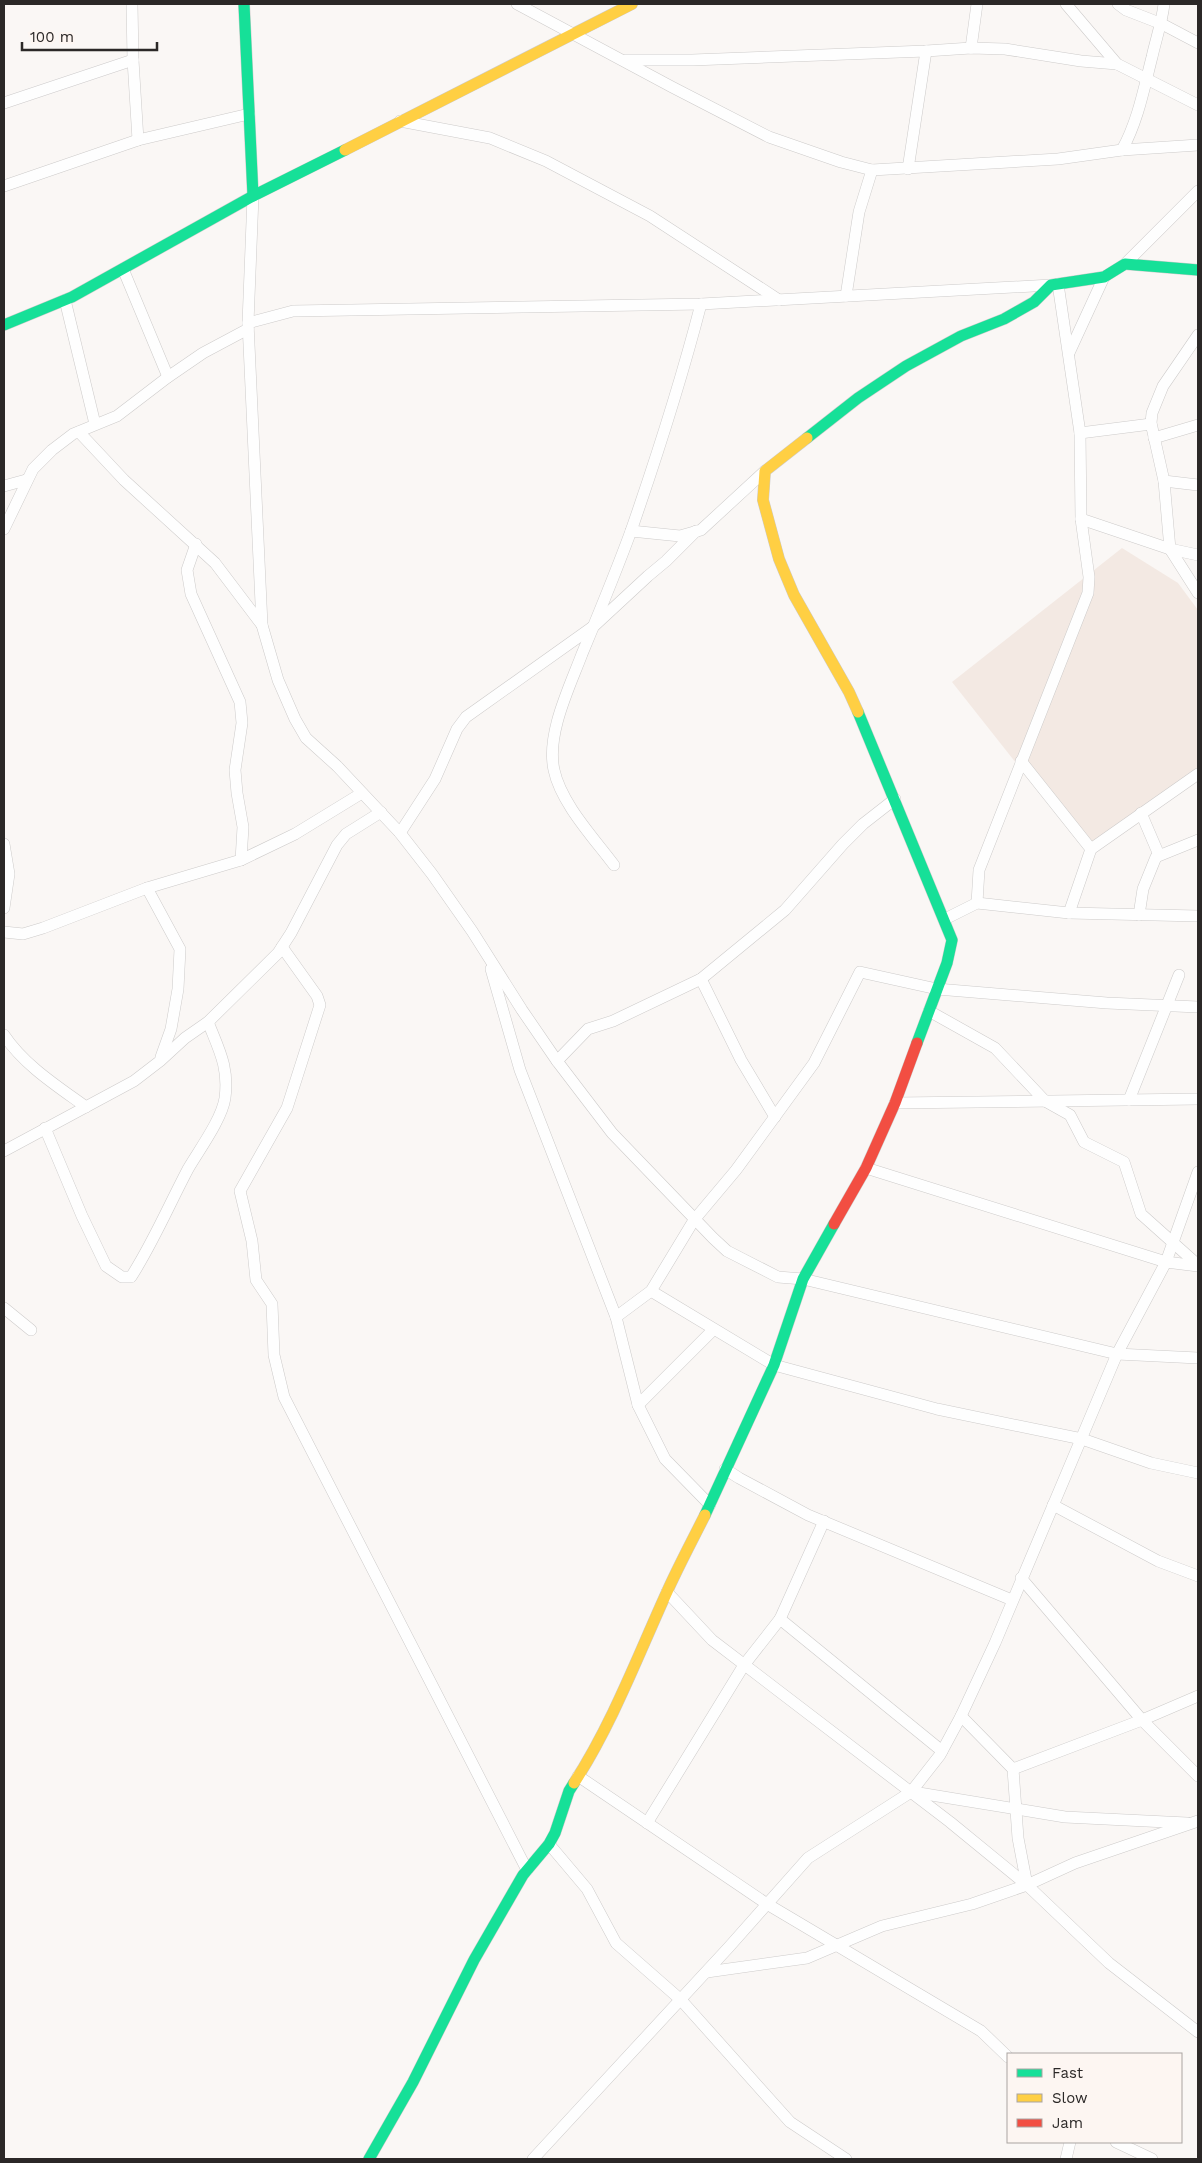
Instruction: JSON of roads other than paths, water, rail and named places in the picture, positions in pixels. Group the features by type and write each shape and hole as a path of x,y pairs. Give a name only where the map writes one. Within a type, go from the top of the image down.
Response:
{"street":[{"path":"132,4 138,140"},
{"path":"244,4 253,196 248,326 262,625 278,680 295,719 306,738 337,766 381,812 432,874 557,1061 612,1132 694,1220 728,1251 778,1277 803,1279 1118,1354 1198,1358"},
{"path":"517,4 769,137 841,162 872,170 1058,159 1122,150 1198,145"},
{"path":"4,325 65,300 253,196 632,4"},
{"path":"971,48 976,4"},
{"path":"1118,4 1126,10 1162,24 1198,43"},
{"path":"1122,150 1130,136 1148,79 1152,57 1162,24 1164,4"},
{"path":"1064,5 1117,64"},
{"path":"623,60 692,60 971,48 1005,49 1081,61 1117,64 1198,105"},
{"path":"908,169 926,51"},
{"path":"4,103 133,60"},
{"path":"4,186 138,140 249,114"},
{"path":"400,121 490,138 546,161 650,216 779,300"},
{"path":"846,296 859,212 872,170"},
{"path":"4,529 26,480 33,469 52,450 94,424 117,416 168,377 248,326 293,311 701,304 1055,284 1104,277 1125,264 1198,191"},
{"path":"1125,264 1198,270"},
{"path":"123,269 168,377"},
{"path":"1069,353 1104,277"},
{"path":"977,903 980,870 1088,593 1089,578 1081,519 1080,433 1069,353 1055,284"},
{"path":"631,531 680,536 700,530 766,471 858,398 906,366 961,336 1004,319 1034,302 1055,284"},
{"path":"65,300 94,424"},
{"path":"614,864 564,798 553,769 553,747 560,710 631,531 683,373 701,304"},
{"path":"1198,336 1163,386 1152,413 1151,424 1164,481 1170,549 1198,593"},
{"path":"1080,433 1151,424"},
{"path":"1154,438 1198,425"},
{"path":"79,432 124,480 215,563 262,625"},
{"path":"369,2159 413,2082 474,1960 527,1870 549,1844 555,1833 569,1791 593,1754 606,1728 667,1592 710,1505 774,1365 803,1279 866,1168 895,1103 937,989 952,940 945,919 849,692 794,595 779,559 763,500 766,471"},
{"path":"4,486 26,480"},
{"path":"1164,481 1198,485"},
{"path":"1081,519 1170,549 1198,555"},
{"path":"400,833 435,778 457,729 466,716 594,626 666,561 696,531"},
{"path":"196,544 187,570 191,594 240,702 242,722 235,770 243,827 241,860"},
{"path":"1021,761 1091,849"},
{"path":"1069,913 1091,849 1198,774"},
{"path":"4,932 23,934 43,928 147,888 241,860 295,834 362,793"},
{"path":"557,1061 588,1030 701,979 785,910 843,844 863,824 895,799"},
{"path":"4,1151 134,1081 160,1061 184,1038 208,1022 260,972 282,946 337,845 346,834 381,812"},
{"path":"1141,813 1159,854"},
{"path":"1139,915 1143,889 1159,854 1198,840"},
{"path":"4,844 10,874 4,908"},
{"path":"147,888 180,949 178,989 172,1029 160,1061"},
{"path":"945,919 977,903 1069,913 1198,916"},
{"path":"282,946 317,996 320,1005 287,1108 240,1192 252,1241 256,1280 272,1304 274,1355 284,1397 527,1870"},
{"path":"488,957 520,1070 616,1317 638,1405 665,1459 710,1505"},
{"path":"616,1317 651,1291 694,1220 736,1170 814,1063 860,972 937,989 1107,1003 1198,1007"},
{"path":"1129,1100 1179,975"},
{"path":"701,979 741,1060 775,1117"},
{"path":"929,1011 995,1048 1045,1101 1070,1115 1084,1142 1124,1162 1141,1214 1198,1265"},
{"path":"45,1128 82,1216 106,1266 122,1277 131,1277 143,1258 160,1221 212,1128 225,1100 226,1069 208,1022"},
{"path":"4,1035 11,1046 42,1076 86,1107"},
{"path":"895,1103 1198,1099"},
{"path":"866,1168 1166,1262 1198,1265"},
{"path":"533,2159 707,1972 808,1858 911,1792 942,1751 962,1716 1118,1354 1166,1262 1195,1188 1198,1172"},
{"path":"651,1291 774,1365 937,1409 1082,1439 1151,1463 1198,1474"},
{"path":"4,1308 31,1330"},
{"path":"638,1405 713,1330"},
{"path":"725,1469 824,1522 1012,1600"},
{"path":"1053,1505 1158,1561 1198,1576"},
{"path":"647,1823 744,1666 780,1619 824,1522"},
{"path":"1021,1578 1142,1720 1198,1776"},
{"path":"667,1592 712,1640 911,1792 1027,1885 1109,1963 1198,2032"},
{"path":"780,1619 942,1751"},
{"path":"1013,1769 1142,1720 1198,1696"},
{"path":"962,1716 1013,1769 1018,1838 1027,1885"},
{"path":"578,1776 767,1904 981,2031 1007,2056"},
{"path":"911,1792 1065,1817 1196,1822"},
{"path":"707,1972 807,1958 882,1926 972,1904 1027,1885 1075,1863 1196,1822"},
{"path":"549,1844 587,1889 616,1943 681,2000 790,2122 846,2159"},
{"path":"1066,2159 1070,2143"},
{"path":"1118,2143 1152,2159"}]}
